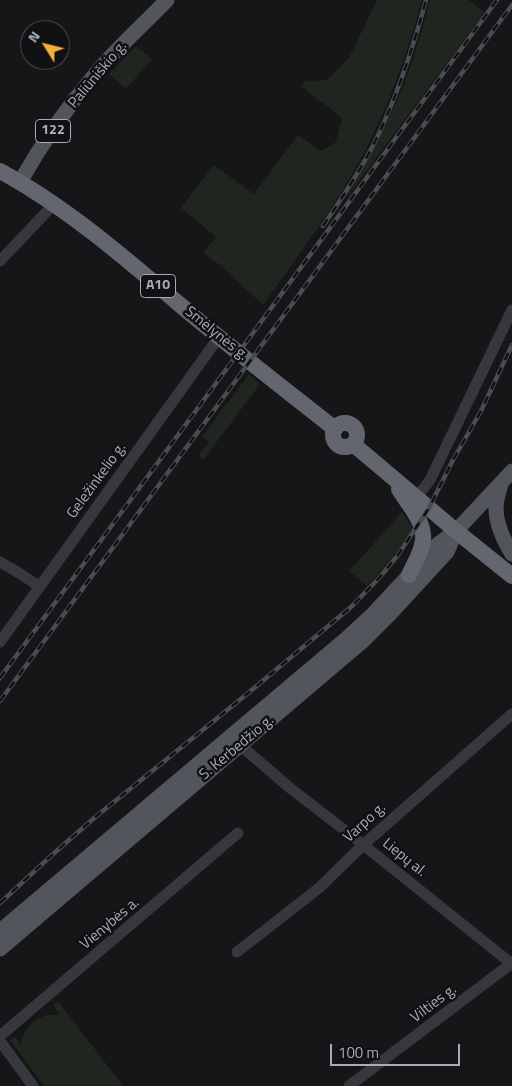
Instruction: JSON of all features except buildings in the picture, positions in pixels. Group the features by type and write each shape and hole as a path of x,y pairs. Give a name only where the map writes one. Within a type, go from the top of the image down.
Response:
{"highway":[{"name":"Smėlynės g.","path":"0,171 54,204 131,263 219,337 335,429 340,424 351,425 356,434 353,444 512,576"},
{"path":"391,476 415,514 423,534 420,552 409,575"}],"main road":[{"name":"Paliūniškio g.","path":"20,182 30,164 76,98 98,71 167,0"},
{"name":"S. Kerbedžio g.","path":"0,949 236,740 372,615 438,544 456,531 512,471"},
{"path":"501,482 497,501 497,515 512,554"},
{"name":"S. Kerbedžio g.","path":"0,931 236,740 364,640 447,552 456,531"}],"street":[{"path":"0,261 54,204"},
{"path":"417,497 430,480 512,310"},
{"name":"Geležinkelio g.","path":"0,642 219,337"},
{"path":"0,562 40,587"},
{"name":"Varpo g.","path":"237,952 319,888 363,845 512,714"},
{"name":"Liepų al.","path":"236,740 290,788 512,964"},
{"name":"Vienybės a.","path":"0,1036 238,833"},
{"name":"Vilties g.","path":"349,1086 512,964"},
{"path":"0,1041 33,1086"}],"shaded area":[{"path":"377,0 422,0 411,40 397,78 382,116 353,173 316,231 263,305 220,265 203,253 216,237 181,208 214,165 254,194 298,135 321,151 336,142 342,118 301,86 306,81 327,80 349,58"},
{"path":"430,0 469,0 484,13 345,200 380,137 403,86 416,50"},
{"path":"136,46 152,59 126,89 109,74"},
{"path":"249,374 260,384 204,459 198,456 209,442 202,437"},
{"path":"402,512 413,529 394,555 367,586 349,571"},
{"path":"58,1001 123,1086 44,1086 10,1040 15,1037 21,1045 25,1031 34,1021 46,1016 60,1015 53,1005"}],"railway":[{"path":"323,226 357,174 379,134 403,76 426,0"},
{"path":"0,678 497,0"},
{"path":"0,701 512,5"},
{"path":"0,903 93,819 351,607 379,578 398,555 429,508 453,460 481,411 512,345"}]}
